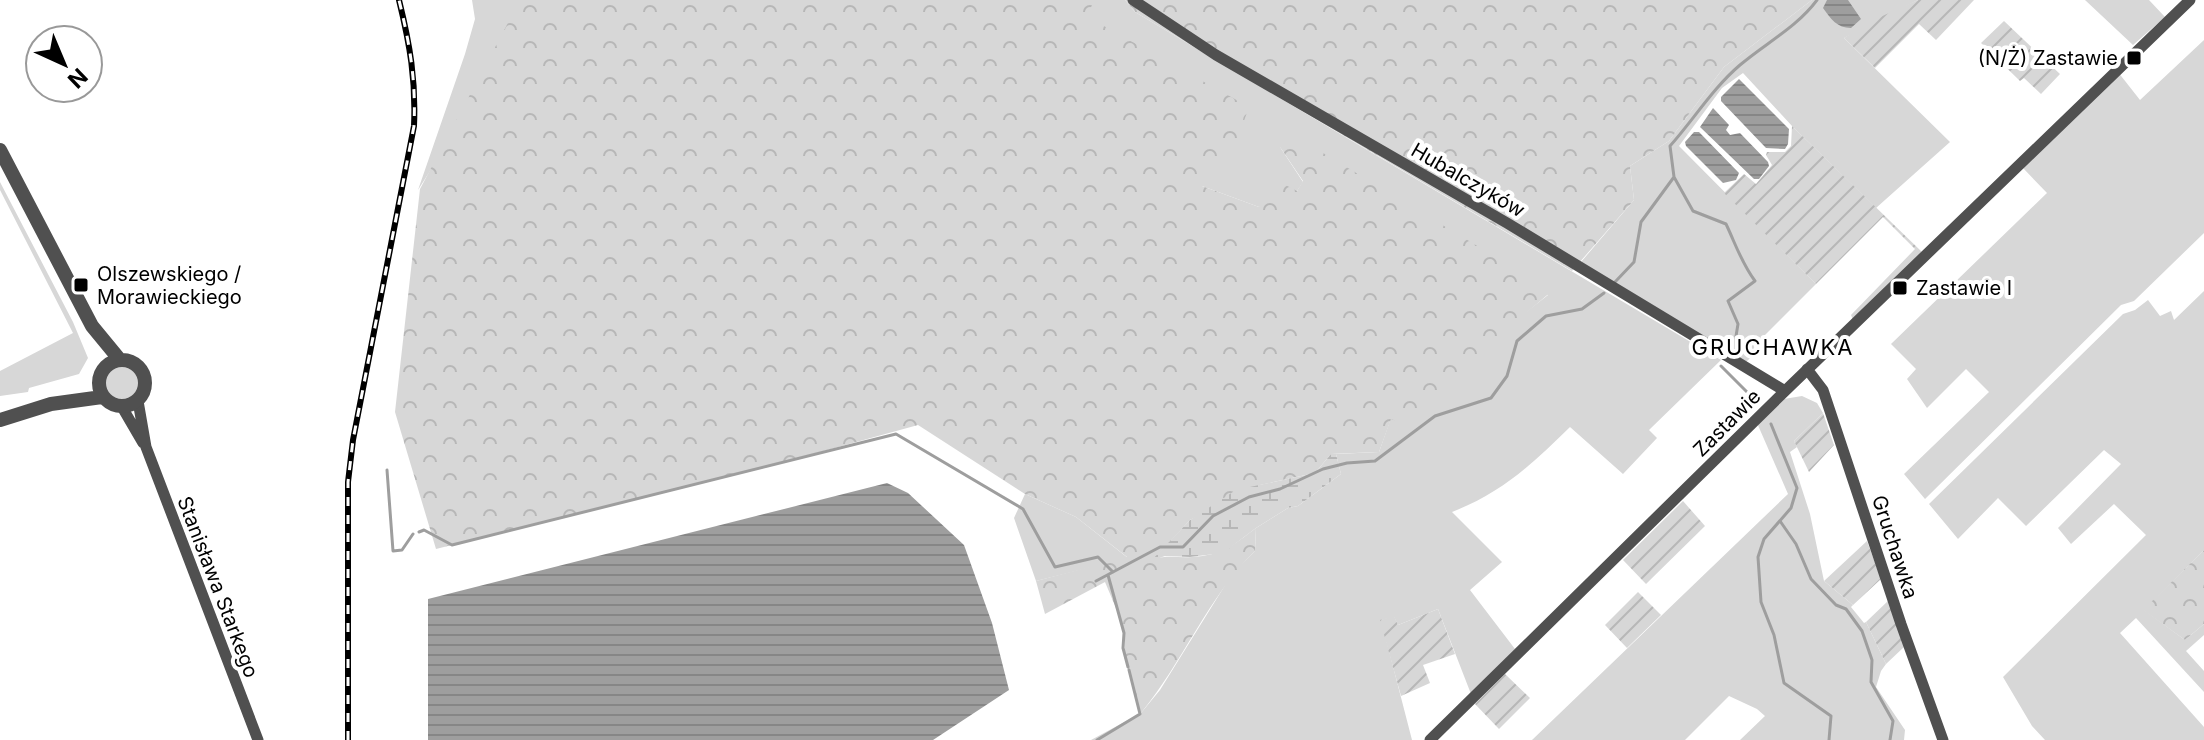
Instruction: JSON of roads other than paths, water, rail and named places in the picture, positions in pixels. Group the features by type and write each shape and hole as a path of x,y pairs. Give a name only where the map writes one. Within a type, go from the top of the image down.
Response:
{"street":[{"name":"Hubalczyków","path":"1133,0 1216,55 1507,223 1785,391"},
{"name":"Zastawie","path":"1430,740 1807,369 2190,0"},
{"path":"0,150 92,326 120,360 133,362 143,372 145,388 138,401 146,447"},
{"path":"92,326 102,397"},
{"path":"0,412 92,385 120,360"},
{"name":"Gruchawka","path":"1807,369 1823,390 1943,740"},
{"path":"0,420 51,404 102,397 122,407 146,447"},
{"path":"122,407 138,401"},
{"name":"Stanisława Starkego","path":"146,447 258,740"}],"waterway":[{"path":"1734,348 1738,324 1728,301 1755,281 1726,224 1693,211 1674,177 1670,146 1730,74 1791,27 1817,0"},
{"path":"1615,282 1634,262 1641,222 1674,177"},
{"path":"1096,581 1160,547 1183,547 1213,516 1249,497 1280,489 1323,469 1375,461 1435,416 1491,398 1507,376 1517,341 1546,316 1582,309 1604,293"},
{"path":"1721,366 1751,396"},
{"path":"1771,424 1797,488 1791,508 1764,539 1758,557 1761,602 1774,635 1784,683 1831,716 1829,740"},
{"path":"419,532 424,530 452,545 896,434 1023,509 1055,567 1098,557 1113,572"},
{"path":"387,470 393,551 402,550 413,534"},
{"path":"1780,521 1796,544 1811,579 1836,605 1846,609 1862,631 1872,660 1871,682 1893,721 1890,740"},
{"path":"1108,575 1124,633 1123,648 1128,667"},
{"path":"1097,740 1140,714 1129,670"}],"railway":[{"path":"348,740 348,482 353,440 414,126 411,63 399,0"}],"place":[{"name":"(N/Ż) Zastawie","path":"2134,58"},
{"name":"Olszewskiego / Morawieckiego","path":"81,285"},
{"name":"Zastawie I","path":"1900,288"}],"district":[{"name":"GRUCHAWKA","path":"1773,347"}]}
